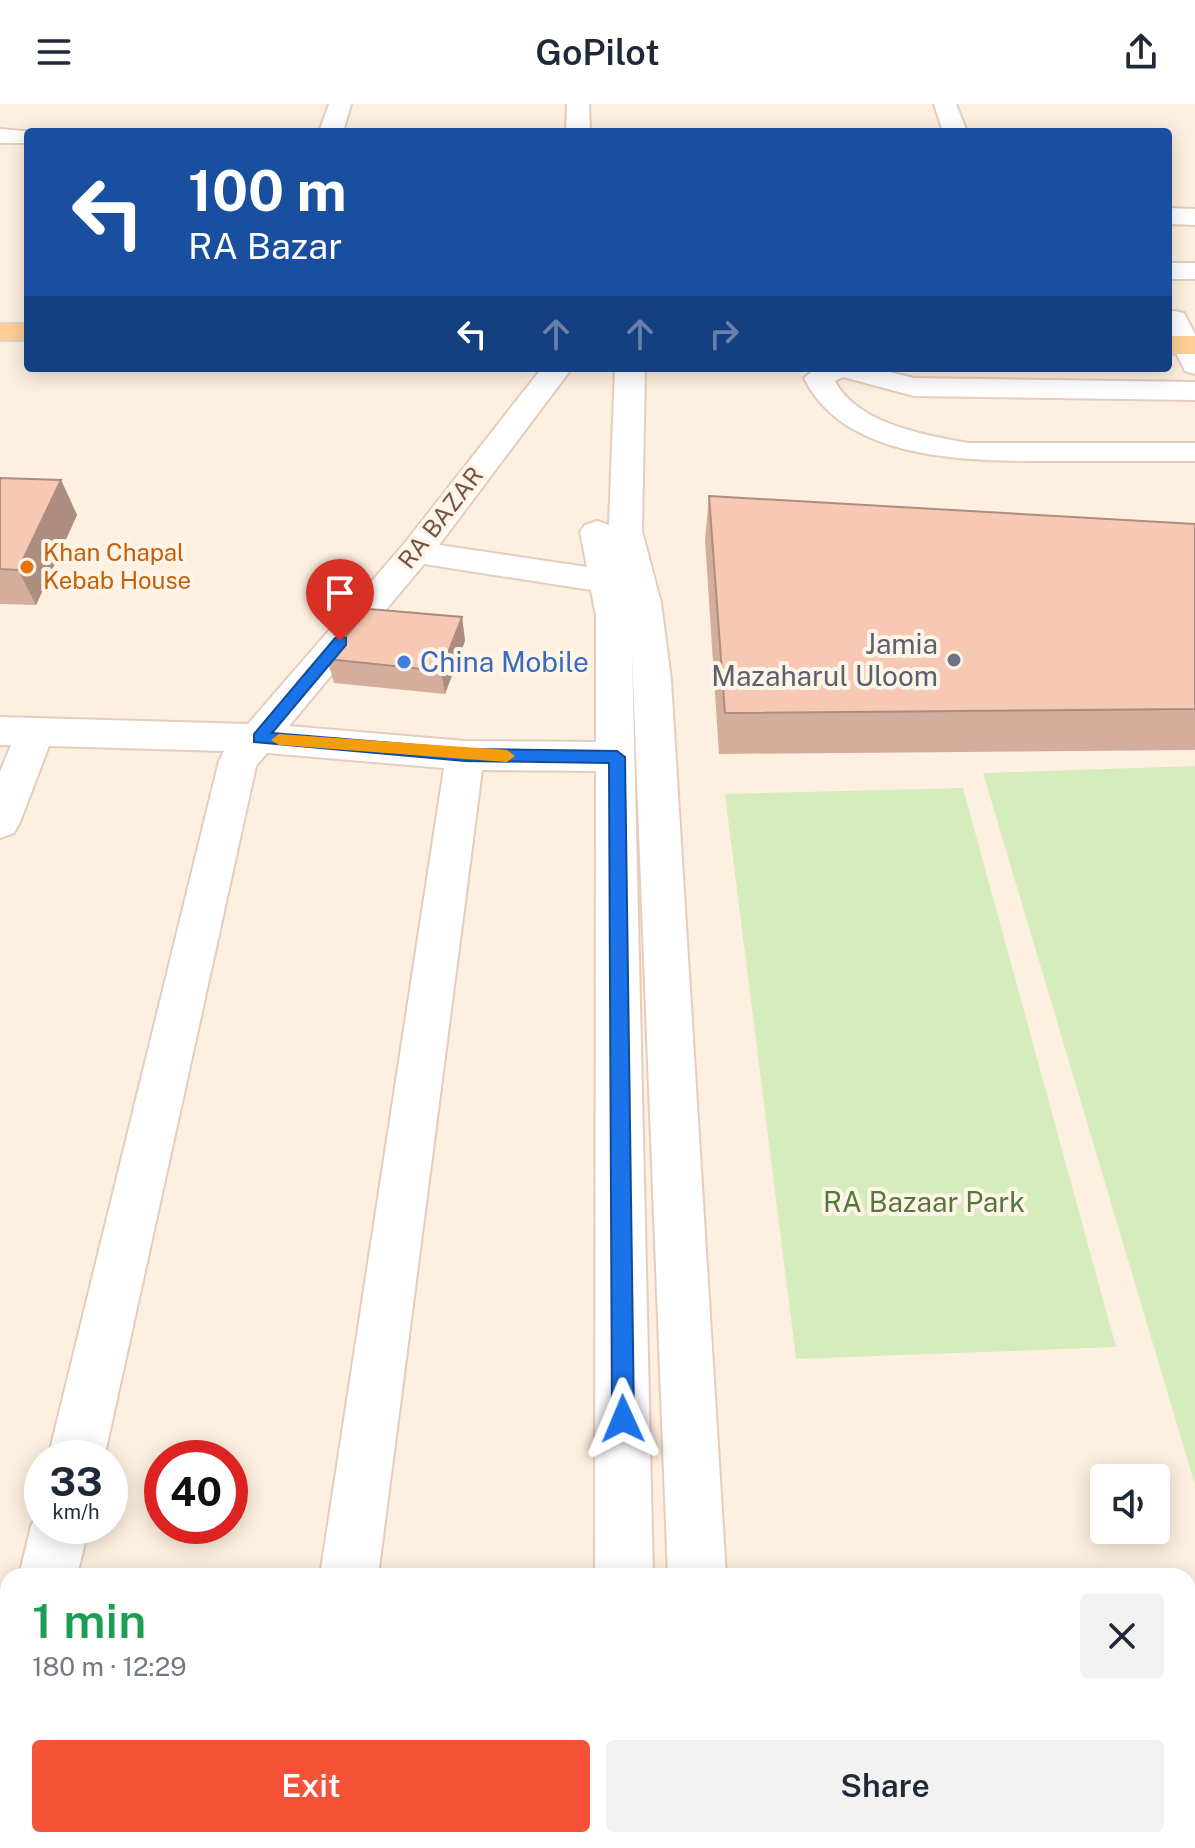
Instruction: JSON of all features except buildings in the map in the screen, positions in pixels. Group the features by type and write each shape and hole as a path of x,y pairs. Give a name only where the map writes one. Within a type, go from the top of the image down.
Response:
{"main road":[{"path":"0,309 24,309"},
{"path":"0,332 24,332"}],"street":[{"path":"332,128 340,104"},
{"path":"578,104 578,128"},
{"path":"945,104 954,128"},
{"path":"0,136 24,136"},
{"path":"1172,216 1195,217"},
{"path":"1172,241 1195,242"},
{"path":"1172,271 1195,271"},
{"name":"RA BAZAR","path":"80,1440 238,761 416,552 554,372"},
{"path":"606,372 597,531 614,616 624,1568"},
{"path":"630,372 625,531 642,588 648,624 697,1568"},
{"path":"832,372 819,378 831,399 876,427 934,446 968,452 1195,452"},
{"path":"843,372 853,388 871,403 929,422 1195,428"},
{"path":"854,372 895,384 950,388 1195,391"},
{"path":"895,384 915,377 948,374 1195,375"},
{"path":"895,384 908,396 926,400 1195,404"},
{"path":"416,552 608,581"},
{"path":"0,822 18,732 259,738 465,755 617,757"},
{"path":"350,1568 465,755"},
{"path":"50,1568 56,1544"}],"green space":[{"path":"1195,766 1195,1485 983,773"},
{"name":"RA Bazaar Park","path":"963,788 1116,1347 796,1359 725,794"}],"slow traffic":[{"path":"279,740 507,756"}],"place":[{"name":"Khan Chapal Kebab House","path":"27,567"},
{"name":"Jamia Mazaharul Uloom","path":"954,660"},
{"name":"China Mobile","path":"404,662"}],"route":[{"path":"340,641 259,738 465,755 617,757 623,1419"}]}
